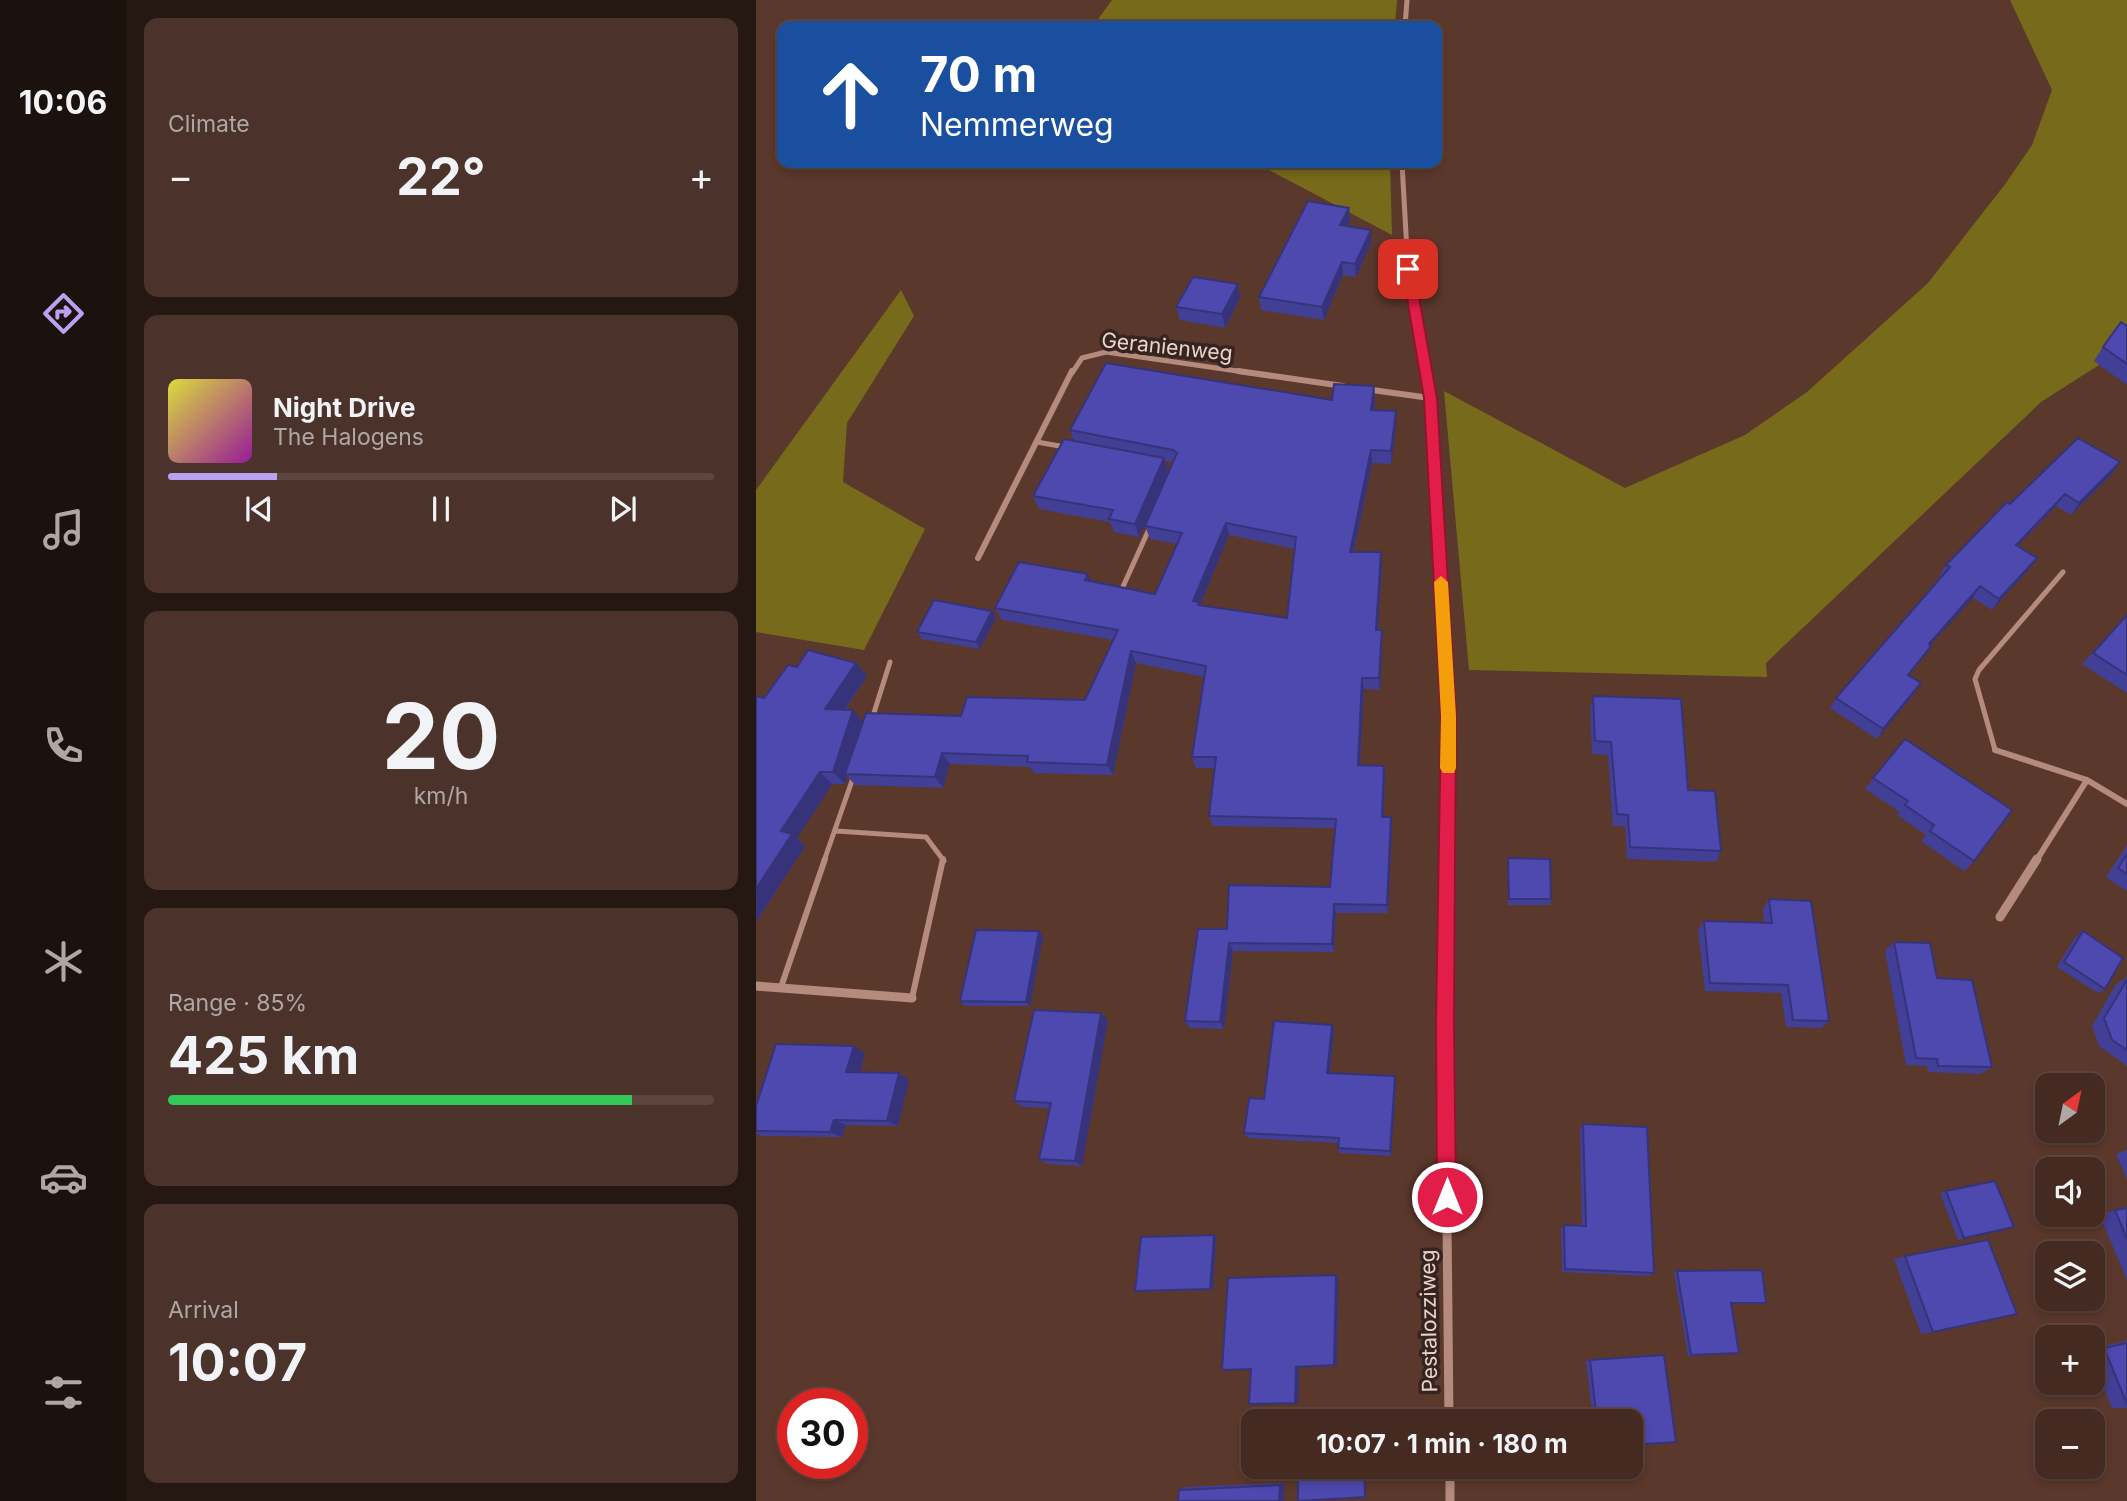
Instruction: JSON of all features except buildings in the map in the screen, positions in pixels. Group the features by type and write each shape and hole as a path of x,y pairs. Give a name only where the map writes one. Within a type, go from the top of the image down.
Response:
{"street":[{"path":"1405,21 1407,0"},
{"name":"Pestalozziweg","path":"1402,168 1408,269 1430,398 1449,716 1445,1021 1449,1409"},
{"name":"Geranienweg","path":"978,558 1075,366 1082,358 1105,352 1349,387"},
{"path":"1363,389 1430,398"},
{"path":"1995,750 2087,780 2127,804"},
{"path":"2000,917 2087,780"},
{"path":"756,986 912,998"},
{"path":"1450,1479 1450,1501"}],"lane":[{"path":"1037,442 1076,449"},
{"path":"1121,593 1154,518"},
{"path":"1995,750 1975,679 1979,670 2063,572"},
{"path":"869,727 890,662"},
{"path":"781,987 857,766"},
{"path":"836,831 926,837 944,860 912,998"}],"shaded area":[{"path":"1112,0 1397,0 1395,21 1097,21"},
{"path":"2010,0 2127,0 2127,347 2041,402 1766,663 1767,677 1469,670 1444,391 1625,488 1745,435 1807,392 1928,283 2006,183 2032,145 2052,90"},
{"path":"1265,168 1390,168 1392,235"},
{"path":"901,290 914,316 847,423 843,482 925,529 864,650 756,632 756,490"}],"slow traffic":[{"path":"1441,582 1449,716 1448,768"}],"route":[{"path":"1408,269 1430,398 1449,716 1445,1021 1447,1197"}]}
